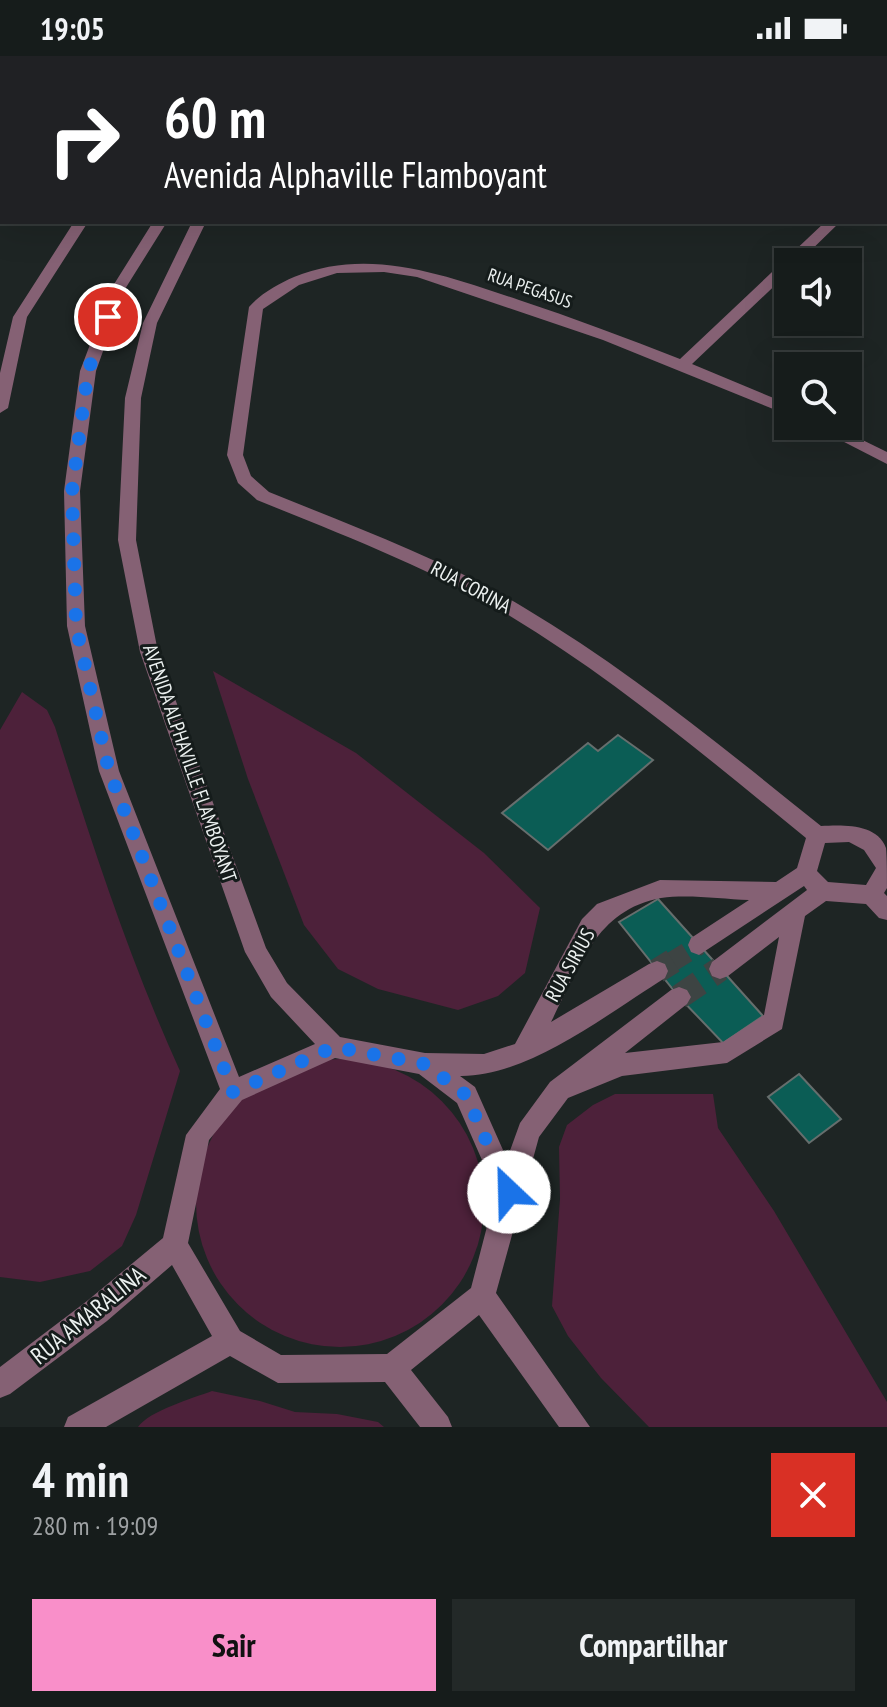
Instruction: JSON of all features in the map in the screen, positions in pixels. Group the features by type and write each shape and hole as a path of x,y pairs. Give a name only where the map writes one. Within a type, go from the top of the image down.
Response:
{"street":[{"path":"0,408 20,317 80,224"},
{"path":"159,224 118,289 88,371 72,491 76,626 109,771 233,1092"},
{"name":"AVENIDA ALPHAVILLE FLAMBOYANT","path":"198,224 150,323 133,398 127,540 149,652 256,952 279,990 334,1047"},
{"path":"805,248 831,224"},
{"name":"RUA PEGASUS","path":"256,307 276,289 304,277 368,266 406,272 459,285 683,364 774,404"},
{"path":"683,364 774,277"},
{"name":"RUA CORINA","path":"256,307 235,455 244,479 263,496 420,560 516,611 603,668 817,835"},
{"path":"0,314 20,317"},
{"path":"849,440 887,459"},
{"path":"699,945 806,873 817,835 851,833 880,839 887,867 880,903 822,891 806,873"},
{"name":"RUA SIRIUS","path":"523,1052 590,926 605,911 660,889 778,891"},
{"path":"720,969 822,891"},
{"path":"559,1090 621,1065 727,1052 774,1021 795,913"},
{"name":"RUA SIRIUS","path":"334,1047 425,1064 484,1065 523,1052 657,971"},
{"path":"334,1047 233,1092 198,1135 175,1245 230,1341 278,1369 392,1368 482,1296 509,1192 529,1131 559,1090 679,997"},
{"path":"425,1064 466,1095 509,1192"},
{"name":"RUA AMARALINA","path":"0,1384 97,1311 175,1245"},
{"path":"482,1296 576,1427"},
{"path":"78,1427 230,1341"},
{"path":"392,1368 438,1427"}],"shaded area":[{"path":"213,671 356,753 484,853 540,908 525,973 498,996 458,1010 378,989 338,969 304,925 248,779"},
{"path":"22,692 47,710 55,727 128,944 180,1071 136,1215 122,1246 90,1271 40,1282 0,1277 0,730"},
{"path":"340,1059 368,1062 395,1070 420,1083 442,1101 460,1123 473,1148 481,1175 484,1203 481,1231 473,1258 460,1283 442,1305 420,1323 395,1336 368,1344 340,1347 312,1344 285,1336 260,1323 238,1305 220,1283 207,1258 199,1231 196,1203 199,1175 207,1148 220,1123 238,1101 260,1083 285,1070 312,1062"},
{"path":"615,1094 713,1094 718,1128 774,1211 887,1402 887,1427 649,1427 601,1378 568,1336 552,1306 560,1199 559,1147 567,1125 593,1105"},
{"path":"212,1391 295,1412 337,1414 378,1422 384,1427 138,1427 161,1410"}],"building":[{"path":"618,735 653,760 548,850 502,813 588,743 598,751"},
{"path":"658,899 763,1016 723,1043 679,997 619,922"},
{"path":"799,1074 841,1119 809,1143 768,1097"}],"tunnel":[{"path":"670,963 699,945"},
{"path":"657,971 673,961"},
{"path":"679,997 720,969"}],"route":[{"path":"108,317 88,371 72,491 76,626 109,771 233,1092 334,1047 425,1064 466,1095 509,1192"}]}
